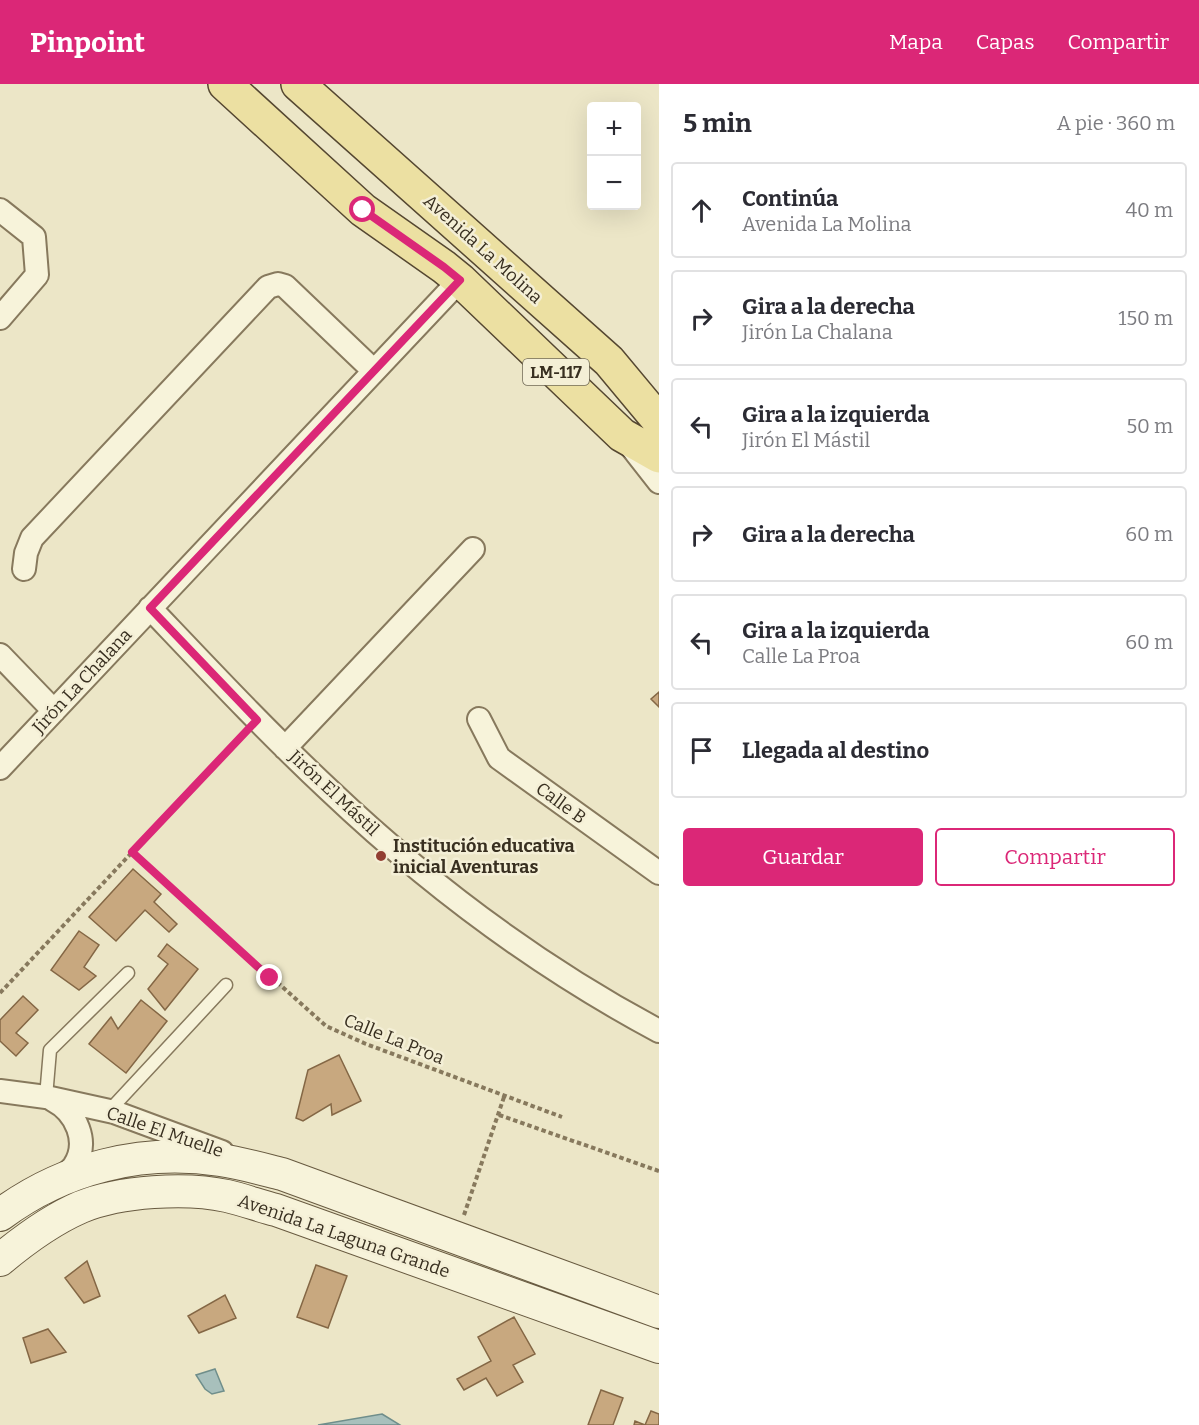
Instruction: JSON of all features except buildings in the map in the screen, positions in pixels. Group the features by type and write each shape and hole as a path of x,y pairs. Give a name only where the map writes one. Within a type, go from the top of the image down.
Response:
{"main road":[{"name":"LM-117","path":"225,84 363,210 460,280 622,435 659,456"},
{"name":"Avenida La Molina","path":"298,84 609,362 659,422"}],"street":[{"path":"0,210 34,237 37,274 0,318"},
{"name":"Jirón La Chalana","path":"0,768 460,280"},
{"path":"24,568 26,553 32,538 268,287 278,284 285,286 374,370"},
{"path":"622,435 659,482"},
{"path":"285,748 473,549"},
{"name":"Jirón El Mástil","path":"150,608 285,748 354,814 410,863 474,913 566,976 659,1031"},
{"path":"0,655 54,711"},
{"name":"Calle B","path":"479,718 499,758 659,873"},
{"name":"Calle El Muelle","path":"0,1091 46,1097 109,1111 282,1174"},
{"name":"Calle El Muelle","path":"46,1097 65,1107 78,1124 81,1144 75,1165 60,1180"},
{"name":"Avenida La Laguna Grande","path":"0,1215 22,1199 60,1180 95,1167 123,1160 172,1156 220,1160 282,1174 659,1312"},
{"name":"Avenida La Laguna Grande","path":"0,1260 34,1232 82,1207 128,1195 178,1191 225,1196 276,1210 659,1347"}],"lane":[{"path":"46,1097 50,1050 128,973"},
{"path":"109,1111 226,985"}],"path":[{"path":"0,993 257,720"},
{"name":"Calle La Proa","path":"132,852 326,1026 366,1044 562,1117"},
{"path":"456,1238 504,1096"},
{"path":"499,1114 659,1171"}],"water":[{"path":"215,1369 224,1391 212,1394 205,1389 196,1375"},
{"path":"382,1414 400,1425 318,1425"}],"place":[{"name":"Institución educativa inicial Aventuras","path":"381,856"}],"route":[{"path":"270,978 132,852 257,720 150,608 460,280 363,210"}]}
